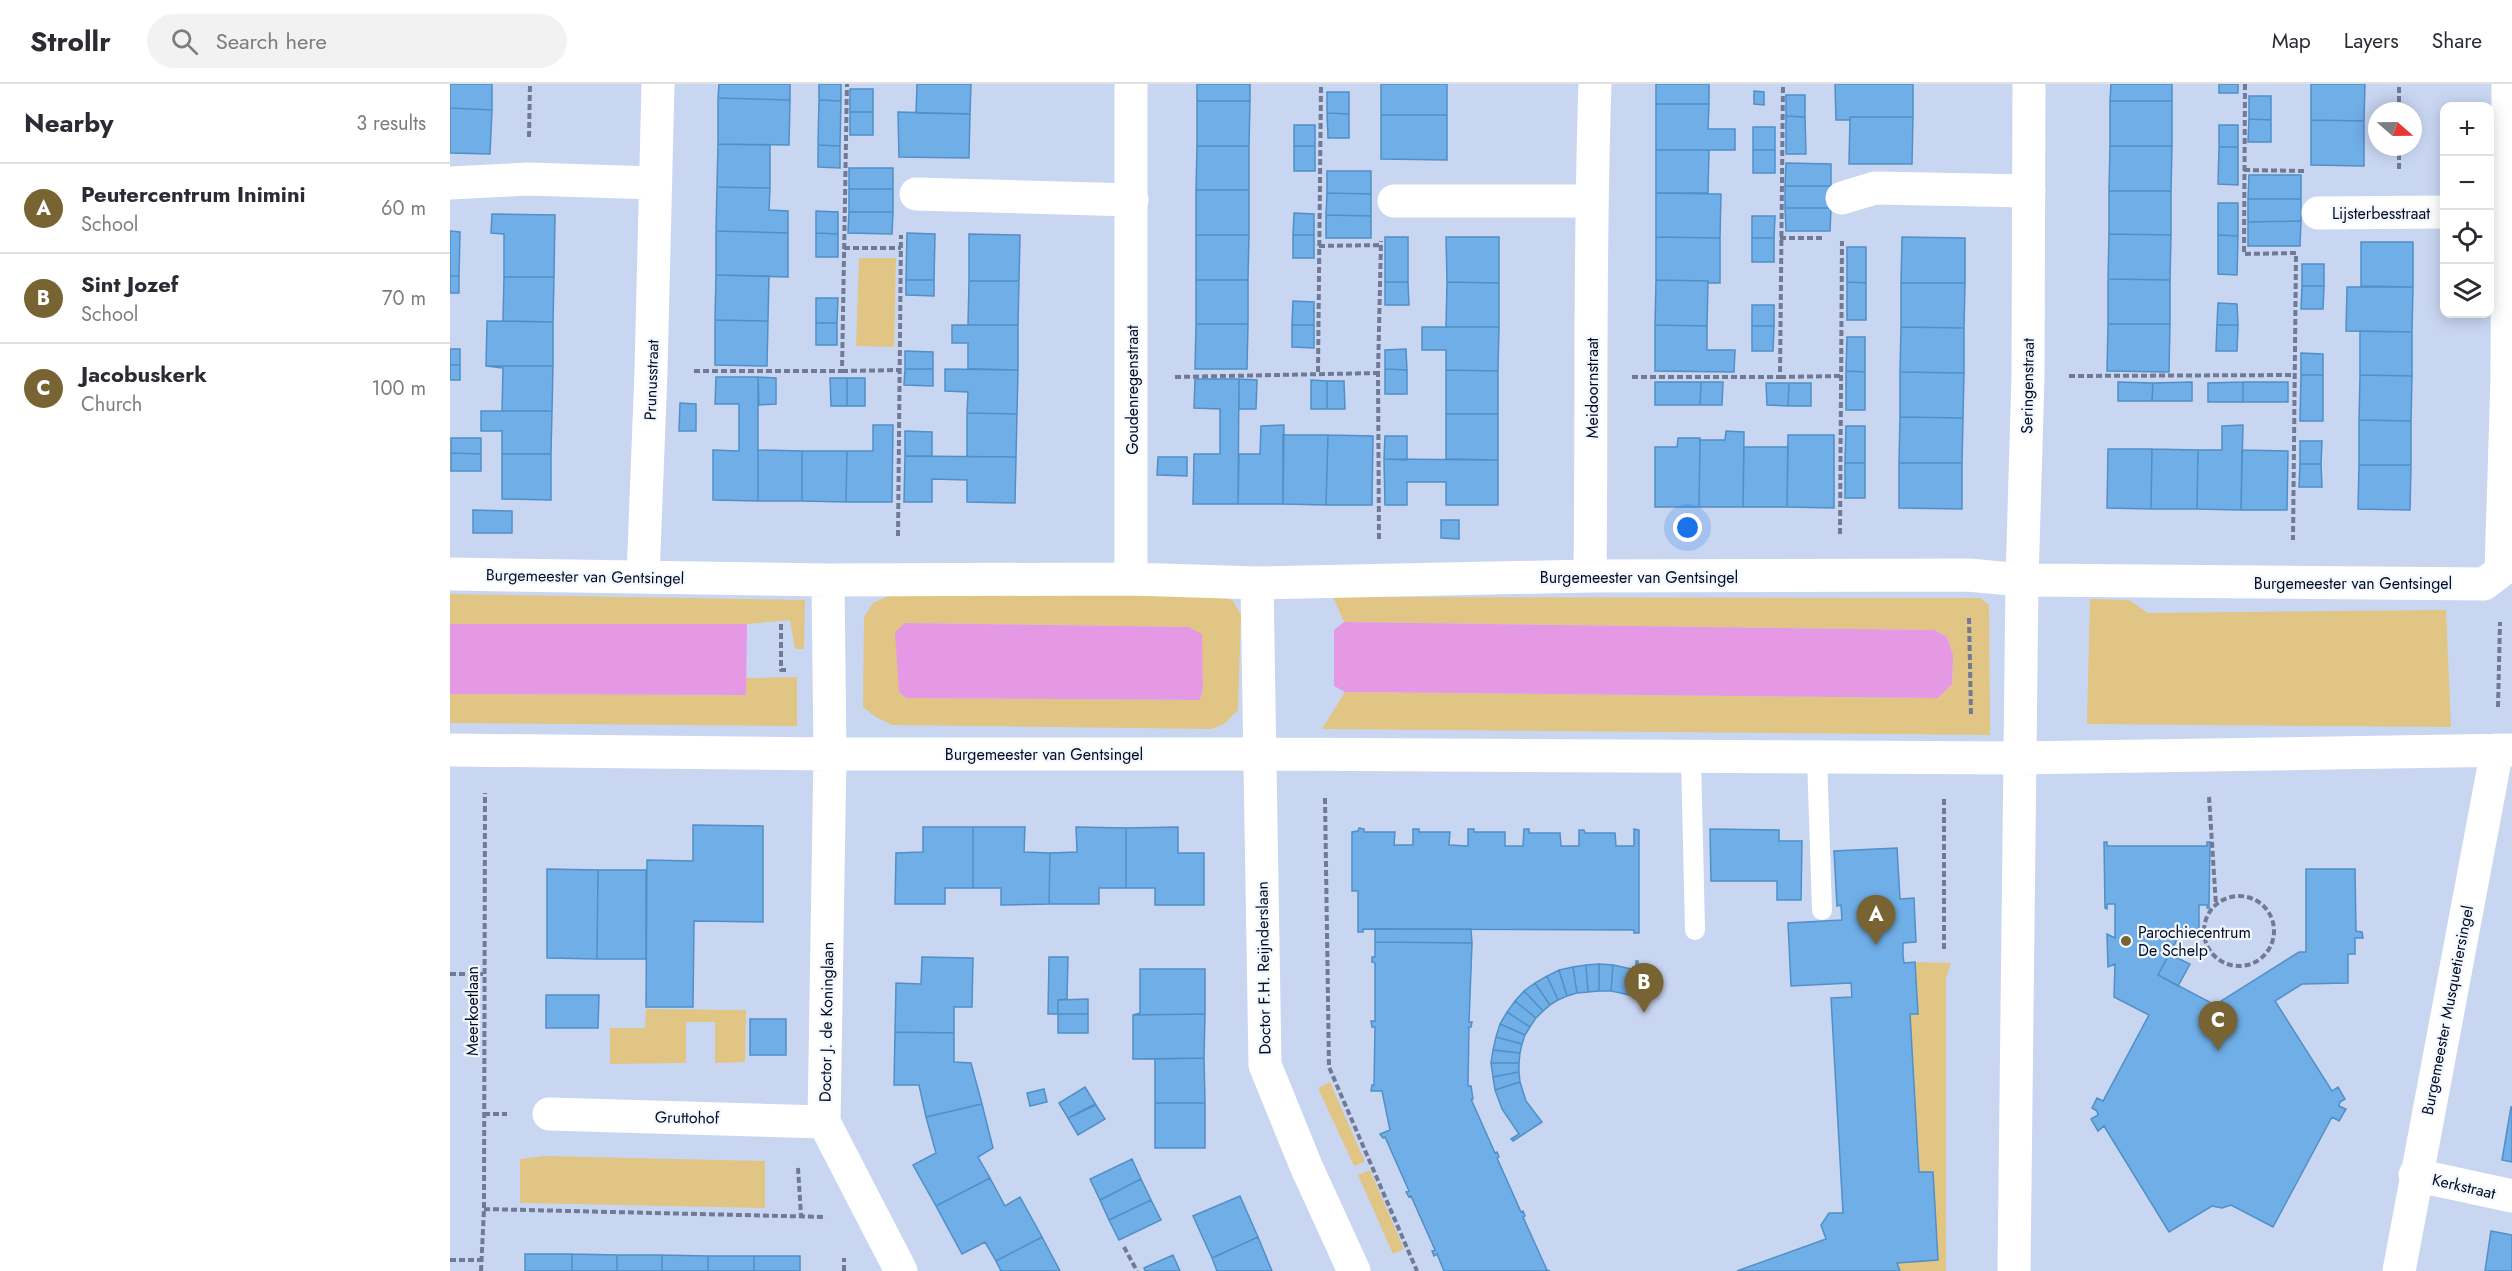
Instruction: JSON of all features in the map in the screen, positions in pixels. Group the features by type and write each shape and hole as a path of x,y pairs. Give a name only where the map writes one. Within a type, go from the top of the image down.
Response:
{"street":[{"name":"Prunusstraat","path":"643,577 658,84"},
{"name":"Goudenregenstraat","path":"1131,84 1131,579"},
{"name":"Meidoornstraat","path":"1590,576 1593,378 1591,201 1595,84"},
{"name":"Seringenstraat","path":"2022,580 2028,377 2029,84"},
{"path":"2501,571 2507,378 2498,212 2508,84"},
{"path":"450,183 528,179 655,183"},
{"path":"1842,198 1875,188 2029,191"},
{"path":"916,194 1132,200"},
{"path":"1394,201 1591,201"},
{"name":"Lijsterbesstraat","path":"2318,213 2440,212"},
{"name":"Burgemeester van Gentsingel","path":"450,574 828,580 1131,579 1257,583 1590,576 1968,575 2022,580 2484,584 2501,571"},
{"path":"828,580 830,754"},
{"path":"2014,1271 2022,580"},
{"path":"1257,583 1259,754"},
{"name":"Burgemeester van Gentsingel","path":"450,750 830,754 2021,758 2504,750"},
{"name":"Burgemeester Musquetiersingel","path":"2399,1271 2415,1175 2504,750"},
{"name":"Doctor J. de Koninglaan","path":"830,754 824,1122 902,1271"},
{"name":"Doctor F.H. Reijnderslaan","path":"1259,754 1265,1065 1306,1166 1354,1271"},
{"name":"Gruttohof","path":"549,1114 824,1122"},
{"name":"Kerkstraat","path":"2415,1175 2512,1196"}],"lane":[{"path":"1817,756 1822,910"},
{"path":"1691,758 1695,930"}],"path":[{"path":"528,179 530,84"},
{"path":"842,371 846,84"},
{"path":"1318,372 1321,84"},
{"path":"1780,377 1783,84"},
{"path":"2245,84 2244,254 2296,253 2293,583"},
{"path":"2399,84 2399,102"},
{"path":"897,579 902,196 916,194"},
{"path":"1840,575 1842,198"},
{"path":"1379,580 1378,373 1382,202 1394,201"},
{"path":"1780,238 1842,238"},
{"path":"1318,246 1381,245"},
{"path":"844,248 901,248"},
{"path":"651,371 900,370"},
{"path":"1132,378 1318,372 1378,373"},
{"path":"2028,377 2294,375"},
{"path":"1593,378 1841,376"},
{"path":"2501,571 2504,750"},
{"path":"1944,949 1968,575"},
{"name":"Meerkoetlaan","path":"481,1271 484,1209 483,974 486,750"},
{"path":"1324,754 1329,1067 1417,1271"},
{"path":"2207,755 2216,905 2208,914 2204,936 2214,957 2235,966 2247,966 2258,961 2266,953 2274,932 2267,910 2259,902 2248,897 2236,896 2216,905"},
{"path":"450,974 483,974"},
{"path":"484,1209 801,1215 834,1218"},
{"path":"1124,1246 1137,1271"},
{"path":"844,1250 844,1271"},
{"path":"450,1260 481,1260"}],"shaded area":[{"path":"859,258 896,258 894,347 856,346"},
{"path":"895,593 1221,595 1233,601 1241,615 1238,710 1224,724 1212,729 892,725 863,707 864,617 873,603","holes":["905,623 1188,627 1201,634 1203,688 1200,700 906,698 899,692"]},
{"path":"450,594 805,600 804,649 795,649 790,620 747,624 450,624"},
{"path":"1333,597 1980,598 1989,605 1990,735 1322,729 1345,692 1938,698 1952,684 1953,655 1947,637 1934,630 1344,622"},
{"path":"2090,599 2129,600 2148,613 2446,610 2451,727 2087,724"},
{"path":"1344,622 1934,630 1947,637 1953,655 1952,684 1938,698 1345,692 1334,686 1334,630"},
{"path":"905,623 1189,627 1202,634 1203,688 1200,700 906,698 899,692 895,632"},
{"path":"450,624 747,624 746,695 450,694"},
{"path":"797,677 797,726 450,723 450,694 745,695 746,678"},
{"path":"1915,962 1951,963 1946,979 1946,1271 1900,1271 1897,1263 1938,1260 1933,1172 1919,1172 1910,1014"},
{"path":"646,1009 746,1010 745,1062 715,1063 715,1022 686,1022 686,1063 610,1064 610,1028 645,1028"},
{"path":"1330,1082 1365,1162 1354,1166 1318,1088"},
{"path":"545,1156 765,1161 765,1208 520,1203 520,1159"},
{"path":"1370,1170 1404,1249 1393,1254 1358,1175"}],"building":[{"path":"450,84 492,84 492,110 450,108"},
{"path":"719,84 790,84 790,100 718,98"},
{"path":"819,84 841,84 841,101 819,100"},
{"path":"917,84 971,84 970,114 916,113"},
{"path":"1197,84 1250,84 1250,101 1197,101"},
{"path":"1381,84 1447,84 1447,115 1381,115"},
{"path":"1656,84 1709,84 1709,104 1656,104"},
{"path":"1835,84 1913,84 1913,117 1850,117 1850,120 1836,120"},
{"path":"2111,84 2172,84 2172,101 2110,101"},
{"path":"2219,84 2238,84 2238,93 2219,93"},
{"path":"2311,84 2365,84 2364,121 2311,120"},
{"path":"850,89 873,89 873,112 850,112"},
{"path":"1754,91 1764,92 1764,105 1754,104"},
{"path":"1327,92 1349,92 1349,114 1327,113"},
{"path":"1786,95 1805,95 1805,117 1786,116"},
{"path":"2249,96 2271,96 2271,120 2249,119"},
{"path":"718,98 790,100 789,145 718,144"},
{"path":"819,100 841,101 840,146 818,145"},
{"path":"1197,101 1250,101 1249,146 1197,146"},
{"path":"2110,101 2172,101 2172,146 2110,146"},
{"path":"1656,104 1709,104 1708,129 1735,129 1735,150 1656,150"},
{"path":"450,108 492,110 490,154 450,153"},
{"path":"850,112 873,112 873,135 850,135"},
{"path":"898,112 970,114 969,158 899,157"},
{"path":"1327,113 1349,114 1349,138 1328,138"},
{"path":"1381,115 1447,115 1447,160 1381,159"},
{"path":"1786,116 1805,117 1806,154 1786,154"},
{"path":"1850,117 1913,117 1912,164 1849,164"},
{"path":"2249,119 2271,120 2271,142 2248,142"},
{"path":"2311,120 2364,121 2364,166 2311,165"},
{"path":"1294,125 1315,125 1315,146 1294,146"},
{"path":"2219,125 2238,125 2238,147 2219,147"},
{"path":"1753,127 1775,127 1775,150 1753,150"},
{"path":"718,144 770,145 770,188 717,187"},
{"path":"818,145 840,146 840,168 818,167"},
{"path":"1197,146 1249,146 1249,190 1196,190"},
{"path":"1294,146 1315,146 1315,171 1294,171"},
{"path":"2110,146 2172,146 2171,191 2109,191"},
{"path":"2219,147 2238,147 2238,185 2218,184"},
{"path":"1656,150 1709,150 1708,193 1656,193"},
{"path":"1753,150 1775,150 1775,173 1753,173"},
{"path":"1786,163 1831,164 1831,186 1785,186"},
{"path":"849,168 893,168 893,189 849,189"},
{"path":"1327,171 1371,171 1371,194 1327,193"},
{"path":"2249,175 2301,175 2301,199 2248,199"},
{"path":"1785,186 1831,186 1831,208 1785,208"},
{"path":"717,187 770,188 769,210 788,211 788,233 716,231"},
{"path":"849,189 893,189 893,212 849,212"},
{"path":"1196,190 1249,190 1249,235 1196,235"},
{"path":"2109,191 2171,191 2171,235 2109,234"},
{"path":"1327,193 1371,194 1371,216 1326,215"},
{"path":"1656,193 1721,194 1720,238 1656,237"},
{"path":"2248,199 2301,199 2301,221 2248,222"},
{"path":"2218,203 2238,203 2238,236 2218,235"},
{"path":"1785,208 1831,208 1830,231 1786,231"},
{"path":"816,211 838,212 838,234 816,233"},
{"path":"849,212 893,212 892,234 848,233"},
{"path":"1294,213 1314,214 1314,235 1293,235"},
{"path":"492,214 555,215 554,277 504,277 504,234 491,233"},
{"path":"1326,215 1371,216 1371,238 1326,238"},
{"path":"1752,216 1775,216 1774,238 1752,238"},
{"path":"2301,221 2300,246 2248,246 2248,222"},
{"path":"450,231 460,232 459,276 450,276"},
{"path":"716,231 788,233 788,277 716,275"},
{"path":"816,233 838,234 838,257 816,257"},
{"path":"907,233 935,234 934,280 906,280"},
{"path":"969,234 1020,235 1019,281 969,281"},
{"path":"2109,234 2171,235 2170,280 2108,279"},
{"path":"1196,235 1249,235 1248,280 1196,280"},
{"path":"1293,235 1314,235 1314,258 1293,258"},
{"path":"2218,235 2238,236 2237,275 2218,274"},
{"path":"1385,237 1408,237 1408,282 1385,282"},
{"path":"1446,237 1499,237 1499,283 1447,282"},
{"path":"1656,237 1720,238 1720,283 1656,280"},
{"path":"1902,237 1965,238 1965,283 1901,283"},
{"path":"1752,238 1774,238 1774,262 1752,262"},
{"path":"2361,242 2413,242 2413,287 2361,286"},
{"path":"1847,247 1866,247 1866,283 1847,282"},
{"path":"2302,264 2324,264 2324,286 2302,286"},
{"path":"716,275 769,276 768,321 715,320"},
{"path":"450,276 459,276 459,293 450,293"},
{"path":"504,277 554,277 553,322 503,321"},
{"path":"2108,279 2170,280 2170,324 2108,324"},
{"path":"906,280 934,280 934,296 906,295"},
{"path":"1196,280 1248,280 1248,324 1196,324"},
{"path":"1656,280 1708,281 1707,326 1655,325"},
{"path":"969,281 1019,281 1018,325 968,325"},
{"path":"1385,282 1408,282 1409,305 1385,305"},
{"path":"1447,282 1499,283 1499,327 1446,327"},
{"path":"1847,282 1866,283 1866,320 1847,320"},
{"path":"1901,283 1965,283 1964,328 1901,327"},
{"path":"2302,286 2324,286 2323,309 2301,309"},
{"path":"2347,287 2413,287 2412,332 2346,331"},
{"path":"816,298 838,298 837,323 816,323"},
{"path":"1293,301 1314,302 1314,325 1292,325"},
{"path":"2218,303 2237,304 2238,325 2217,325"},
{"path":"1752,305 1774,305 1774,326 1752,326"},
{"path":"715,320 768,321 767,366 715,365"},
{"path":"487,321 553,322 553,366 486,366"},
{"path":"816,323 837,323 837,345 816,345"},
{"path":"1196,324 1248,324 1247,369 1195,369"},
{"path":"2108,324 2170,324 2169,372 2107,371"},
{"path":"952,325 1018,325 1018,370 968,369 968,343 952,343"},
{"path":"1292,325 1314,325 1314,348 1292,347"},
{"path":"1655,325 1707,326 1707,350 1735,350 1734,372 1655,371"},
{"path":"2217,325 2238,325 2237,351 2216,351"},
{"path":"1752,326 1774,326 1773,351 1752,351"},
{"path":"1422,327 1499,327 1498,371 1446,370 1446,350 1422,350"},
{"path":"1901,327 1964,328 1964,373 1900,372"},
{"path":"2360,331 2412,332 2412,376 2360,375"},
{"path":"1847,337 1865,337 1865,372 1846,371"},
{"path":"450,349 460,349 460,365 450,365"},
{"path":"1406,349 1407,370 1385,369 1385,350"},
{"path":"905,351 933,352 933,369 905,369"},
{"path":"2301,353 2323,354 2323,375 2301,375"},
{"path":"450,365 460,365 460,380 450,380"},
{"path":"486,366 553,366 552,411 502,411 503,368"},
{"path":"905,369 933,369 933,386 904,385"},
{"path":"945,369 1018,370 1017,414 967,413 968,392 945,391"},
{"path":"1385,369 1407,370 1407,394 1385,394"},
{"path":"1446,370 1498,371 1498,414 1446,414"},
{"path":"1846,371 1865,372 1865,410 1846,410"},
{"path":"1900,372 1964,373 1963,418 1900,417"},
{"path":"2301,375 2323,375 2323,421 2300,421"},
{"path":"2360,375 2412,376 2411,421 2359,420"},
{"path":"716,377 758,377 758,501 713,500 713,450 739,451 739,404 715,404"},
{"path":"758,377 776,378 776,404 759,405"},
{"path":"830,378 847,378 847,406 831,406"},
{"path":"847,378 865,378 865,406 847,406"},
{"path":"1195,379 1239,379 1238,504 1193,504 1194,454 1220,454 1220,409 1194,408"},
{"path":"1239,379 1257,380 1256,409 1239,409"},
{"path":"1311,380 1327,381 1327,409 1311,409"},
{"path":"1327,381 1344,381 1345,409 1327,409"},
{"path":"1655,382 1701,382 1700,405 1655,405"},
{"path":"1701,382 1723,382 1722,405 1700,405"},
{"path":"2118,382 2153,383 2152,401 2118,401"},
{"path":"2192,382 2192,401 2152,401 2153,383"},
{"path":"2243,382 2288,382 2288,402 2243,402"},
{"path":"2243,382 2243,402 2208,402 2208,383"},
{"path":"1766,383 1789,383 1788,406 1767,405"},
{"path":"1789,383 1811,383 1811,406 1788,406"},
{"path":"680,403 696,404 696,431 679,431"},
{"path":"481,411 552,411 551,454 502,454 502,431 481,431"},
{"path":"967,413 1017,414 1016,457 967,457"},
{"path":"1446,414 1498,414 1498,460 1446,459"},
{"path":"1900,417 1963,418 1962,463 1899,463"},
{"path":"2359,420 2411,421 2411,465 2359,465"},
{"path":"873,425 893,425 892,502 846,502 847,451 873,451"},
{"path":"1284,425 1283,504 1238,504 1239,454 1260,454 1261,426"},
{"path":"2243,425 2241,510 2197,509 2198,450 2222,450 2222,426"},
{"path":"1846,426 1865,426 1865,463 1845,463"},
{"path":"905,431 932,432 932,456 905,456"},
{"path":"1726,431 1744,432 1743,507 1699,507 1700,440 1725,440"},
{"path":"1283,435 1328,435 1326,505 1283,504"},
{"path":"1328,435 1373,436 1372,505 1326,505"},
{"path":"1788,435 1834,435 1834,508 1787,507"},
{"path":"1385,436 1407,436 1407,460 1384,459"},
{"path":"451,438 481,438 481,454 451,453"},
{"path":"1678,438 1700,438 1699,507 1655,507 1655,447 1677,447"},
{"path":"2300,441 2322,441 2321,464 2300,464"},
{"path":"1744,447 1788,447 1787,507 1743,507"},
{"path":"2108,449 2152,449 2151,509 2107,508"},
{"path":"2152,449 2198,450 2197,509 2151,509"},
{"path":"758,450 802,451 802,501 758,501"},
{"path":"2242,450 2288,451 2287,510 2241,510"},
{"path":"802,451 847,451 846,502 802,501"},
{"path":"451,453 481,454 481,471 451,471"},
{"path":"502,454 551,454 551,500 502,499"},
{"path":"905,456 1016,457 1015,503 967,502 967,480 932,479 932,502 904,502"},
{"path":"1158,457 1187,457 1187,476 1157,475"},
{"path":"1384,459 1498,460 1498,505 1446,505 1446,482 1407,482 1407,505 1385,505"},
{"path":"1845,463 1865,463 1865,498 1845,498"},
{"path":"1899,463 1962,463 1962,509 1899,508"},
{"path":"2300,464 2321,464 2322,487 2299,487"},
{"path":"2359,465 2411,465 2410,510 2358,509"},
{"path":"473,510 512,511 512,533 473,533"},
{"path":"1441,520 1459,520 1459,539 1441,538"},
{"path":"693,825 763,826 763,922 694,921 693,1007 646,1007 647,860 693,861"},
{"path":"923,827 973,827 973,888 945,888 945,904 895,904 896,853 923,852"},
{"path":"973,827 1025,827 1024,852 1050,853 1049,904 1001,905 1001,888 973,888"},
{"path":"1076,827 1126,828 1126,888 1099,888 1099,904 1049,904 1050,853 1077,852"},
{"path":"1178,827 1178,853 1204,853 1204,905 1155,905 1155,888 1126,888 1126,828"},
{"path":"1359,828 1364,829 1364,832 1395,832 1394,845 1413,845 1413,829 1419,829 1419,832 1450,832 1449,845 1468,846 1468,829 1474,829 1474,832 1505,832 1505,846 1523,846 1524,829 1529,829 1529,833 1560,833 1561,846 1579,846 1579,830 1584,830 1585,833 1615,833 1616,846 1634,846 1634,829 1639,830 1639,933 1634,933 1634,930 1363,929 1363,932 1358,932 1358,891 1352,891 1352,832 1358,831"},
{"path":"1710,829 1779,830 1779,841 1802,841 1801,900 1777,900 1777,881 1711,881"},
{"path":"2104,842 2107,842 2107,846 2207,846 2207,842 2210,842 2209,908 2207,905 2199,905 2199,938 2178,938 2158,975 2215,1005 2299,952 2306,952 2306,869 2355,869 2356,931 2362,932 2363,938 2355,938 2355,954 2348,954 2348,983 2302,984 2275,1001 2332,1091 2338,1087 2345,1099 2340,1102 2339,1106 2346,1109 2339,1121 2332,1117 2273,1227 2231,1205 2222,1208 2212,1206 2169,1232 2104,1126 2098,1131 2091,1119 2098,1115 2097,1111 2092,1108 2097,1098 2103,1101 2149,1015 2114,997 2115,964 2108,967 2107,934 2115,938 2115,904 2107,904 2107,909 2105,908"},
{"path":"1897,848 1900,899 1914,898 1916,942 1903,943 1903,956 1904,963 1915,962 1918,1014 1910,1014 1919,1172 1933,1172 1938,1260 1897,1263 1900,1271 1737,1271 1826,1239 1821,1225 1829,1213 1843,1213 1831,998 1852,997 1851,983 1791,986 1788,923 1842,920 1841,905 1837,906 1834,851"},
{"path":"547,869 598,870 597,959 547,958"},
{"path":"598,870 646,870 646,959 597,959"},
{"path":"1375,929 1471,929 1472,943 1375,942"},
{"path":"1375,942 1472,943 1469,1022 1472,1022 1469,1027 1468,1086 1471,1086 1473,1099 1471,1099 1495,1153 1497,1152 1499,1157 1497,1158 1521,1212 1523,1211 1525,1216 1523,1217 1547,1270 1550,1271 1444,1271 1437,1254 1434,1256 1432,1251 1435,1250 1411,1196 1409,1197 1406,1192 1409,1191 1385,1137 1383,1138 1380,1134 1390,1130 1382,1091 1371,1091 1374,1085 1375,1027 1372,1027 1371,1021 1375,1021 1375,963 1372,962 1372,957 1375,957"},
{"path":"2169,954 2190,964 2178,986 2158,975"},
{"path":"922,957 973,958 972,1007 954,1007 954,1033 895,1032 896,983 921,984"},
{"path":"1049,957 1068,957 1067,999 1058,1000 1058,1014 1048,1014"},
{"path":"1636,961 1638,961 1639,997 1611,991 1613,965 1636,970"},
{"path":"1599,964 1599,991 1588,992 1586,965"},
{"path":"1599,964 1613,965 1611,991 1599,991"},
{"path":"1586,965 1588,992 1577,993 1573,967"},
{"path":"1573,967 1577,993 1567,996 1559,970"},
{"path":"1140,969 1205,969 1205,1014 1133,1015 1140,1013"},
{"path":"1559,970 1567,996 1558,1000 1547,976"},
{"path":"1547,976 1558,1000 1550,1005 1535,983"},
{"path":"1535,983 1550,1005 1543,1011 1524,991"},
{"path":"1524,991 1543,1011 1536,1018 1515,1001"},
{"path":"546,995 599,995 598,1028 546,1028"},
{"path":"1088,999 1088,1014 1058,1014 1058,1000"},
{"path":"1515,1001 1536,1018 1530,1027 1507,1012"},
{"path":"1507,1012 1530,1027 1525,1035 1500,1024"},
{"path":"1058,1014 1088,1014 1088,1033 1058,1033"},
{"path":"1205,1014 1204,1058 1133,1059 1133,1015"},
{"path":"750,1019 786,1019 786,1055 750,1055"},
{"path":"1500,1024 1525,1035 1522,1044 1496,1037"},
{"path":"895,1032 954,1033 954,1062 971,1063 982,1104 926,1117 919,1085 894,1085"},
{"path":"1496,1037 1522,1044 1520,1053 1493,1050"},
{"path":"1493,1050 1520,1053 1519,1063 1491,1063"},
{"path":"1204,1058 1205,1103 1155,1103 1155,1059"},
{"path":"1491,1063 1519,1063 1519,1072 1493,1077"},
{"path":"1519,1072 1520,1082 1495,1090 1493,1077"},
{"path":"1520,1082 1526,1101 1542,1122 1513,1141 1511,1139 1519,1134 1502,1109 1495,1090"},
{"path":"1085,1087 1096,1105 1068,1118 1059,1103"},
{"path":"1044,1089 1047,1102 1030,1106 1027,1093"},
{"path":"1155,1103 1205,1103 1205,1148 1155,1148"},
{"path":"982,1104 993,1148 978,1157 990,1178 936,1206 913,1165 936,1153 926,1117"},
{"path":"1096,1105 1105,1119 1078,1135 1068,1118"},
{"path":"2512,1107 2512,1162 2502,1160"},
{"path":"1132,1159 1141,1179 1100,1200 1090,1179"},
{"path":"990,1178 1005,1206 1020,1197 1042,1237 996,1261 985,1242 962,1254 936,1206"},
{"path":"1141,1179 1151,1200 1109,1220 1100,1200"},
{"path":"1240,1196 1258,1237 1212,1258 1193,1216"},
{"path":"1151,1200 1161,1220 1119,1240 1109,1220"},
{"path":"2491,1231 2512,1235 2512,1271 2485,1271"},
{"path":"1042,1237 1060,1271 1001,1271 996,1261"},
{"path":"1258,1237 1272,1271 1217,1271 1212,1258"},
{"path":"525,1254 572,1254 572,1271 525,1271"},
{"path":"572,1254 617,1255 617,1271 572,1271"},
{"path":"617,1255 662,1255 662,1271 617,1271"},
{"path":"662,1255 708,1256 708,1271 662,1271"},
{"path":"1173,1255 1180,1271 1145,1271 1144,1268"},
{"path":"708,1256 754,1256 754,1271 708,1271"},
{"path":"754,1256 800,1256 800,1271 754,1271"}],"place":[{"name":"Parochiecentrum De Schelp","path":"2126,941"},
{"name":"Peutercentrum Inimini","path":"1876,945"},
{"name":"Sint Jozef","path":"1644,1013"},
{"name":"Jacobuskerk","path":"2218,1051"}]}
